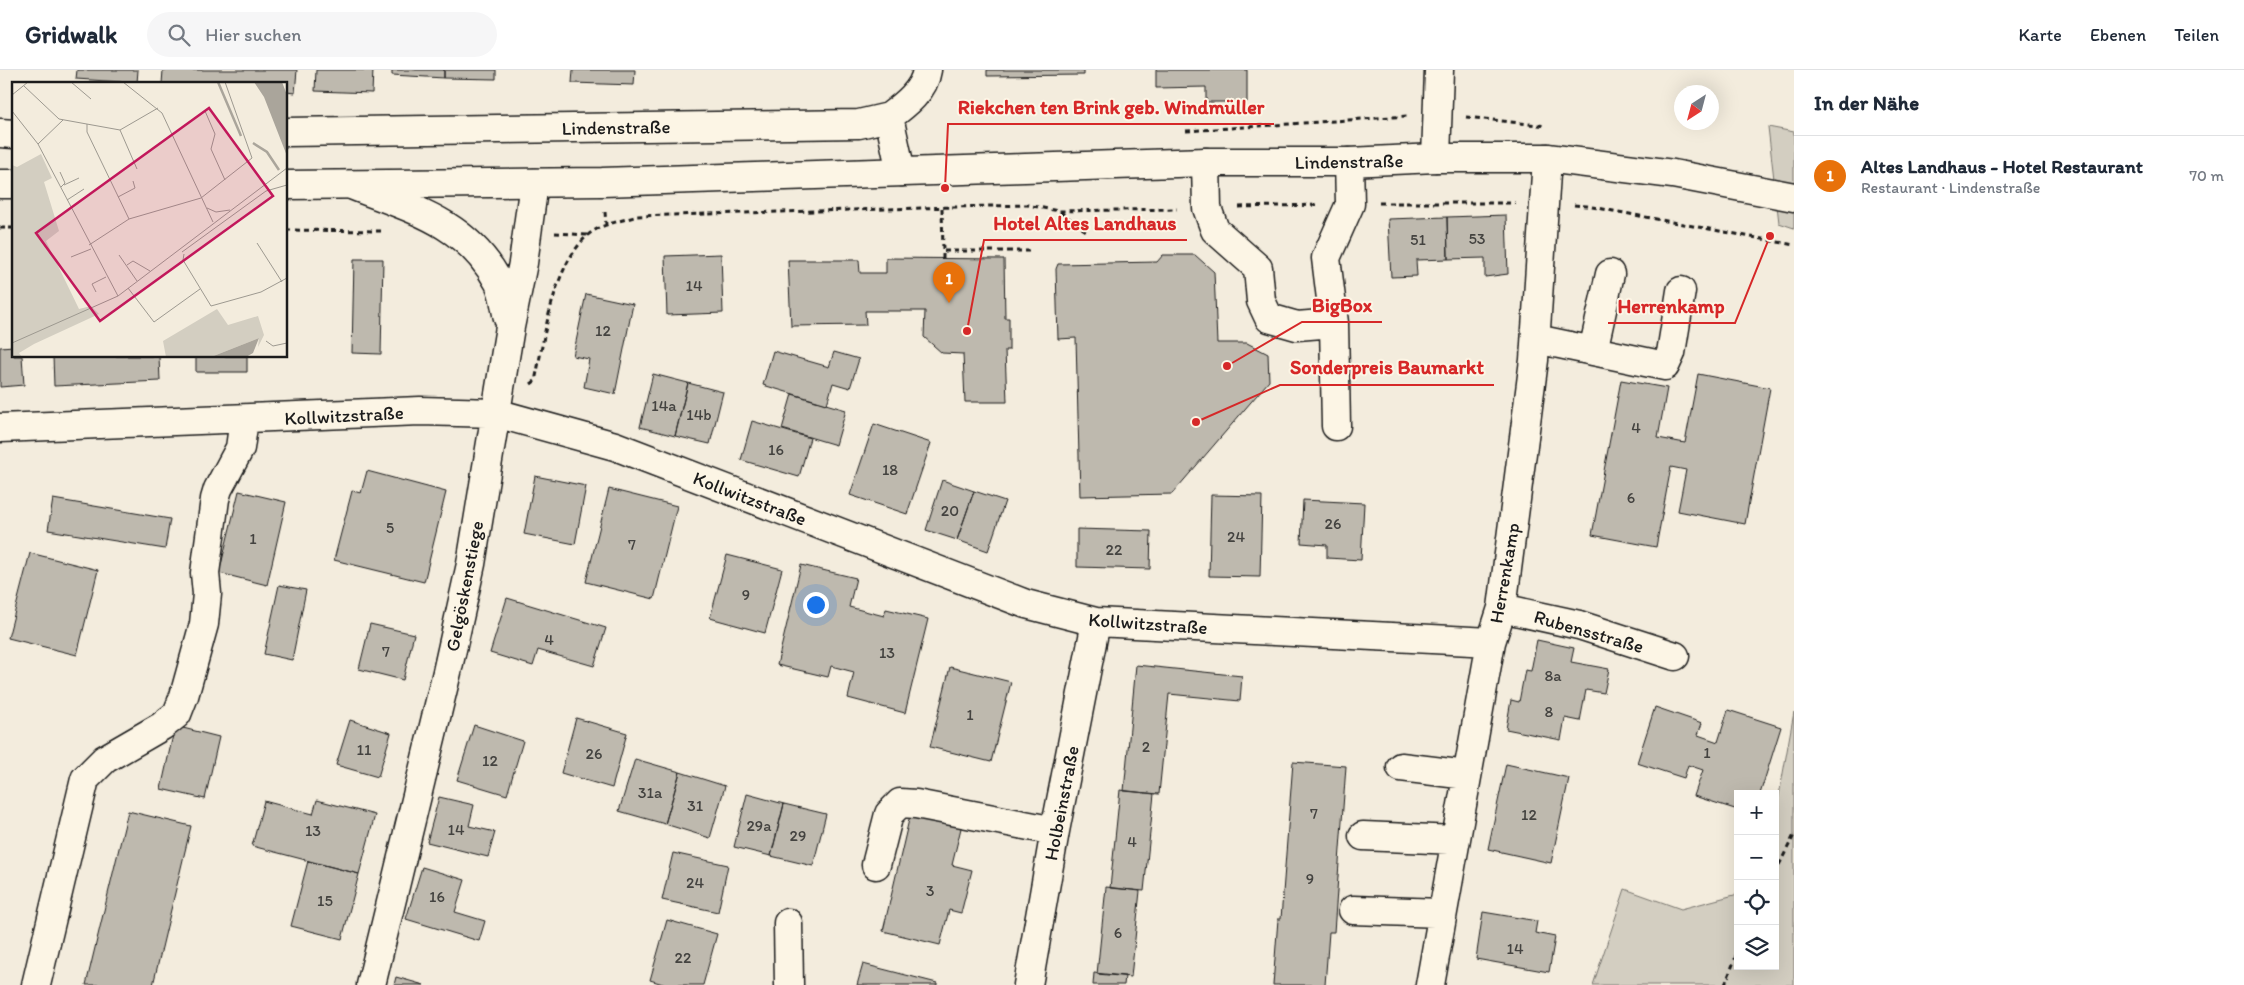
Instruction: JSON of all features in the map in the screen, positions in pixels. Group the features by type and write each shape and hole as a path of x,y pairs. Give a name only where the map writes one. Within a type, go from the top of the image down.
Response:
{"street":[{"path":"901,172 889,117 912,100 927,70"},
{"path":"1436,158 1439,70"},
{"name":"Lindenstraße","path":"288,132 859,124 889,117"},
{"name":"Lindenstraße","path":"288,185 354,186 534,183 1206,162 1349,162 1436,158 1547,158 1673,174 1794,197"},
{"name":"Herrenkamp","path":"1430,985 1492,642 1502,608 1536,339 1547,158"},
{"path":"1206,162 1207,208 1215,230 1258,268 1261,301 1270,318 1297,326 1334,323"},
{"path":"1336,426 1334,323 1326,258 1350,204 1349,162"},
{"name":"Gelgöskenstiege","path":"370,985 467,582 534,183"},
{"path":"354,186 438,220 464,238 499,282 510,327"},
{"path":"1593,351 1610,274"},
{"path":"1536,339 1664,366 1671,353 1681,291"},
{"name":"Kollwitzstraße","path":"0,428 35,425 244,420 420,411 496,413 615,446 1026,604 1096,622 1492,642"},
{"path":"36,985 85,779 104,759 162,726 177,714 184,696 204,624 207,594 205,574 215,499 218,489 240,448 244,420"},
{"name":"Rubensstraße","path":"1502,608 1579,625 1674,656"},
{"name":"Holbeinstraße","path":"1028,985 1055,831 1096,622"},
{"path":"1402,767 1467,775"},
{"path":"876,865 889,814 900,803 916,804 1055,831"},
{"path":"1363,836 1455,840"},
{"path":"1353,910 1442,914"},
{"path":"788,924 788,985"}],"path":[{"path":"1183,131 1390,116"},
{"path":"496,413 535,381 559,279 569,258 588,234 606,225 637,216 1027,205 1060,211 1350,204 1544,203 1587,206 1794,245"},
{"path":"942,208 943,259"},
{"path":"1060,211 1086,231"},
{"path":"288,230 386,231"},
{"path":"943,251 1029,251"},
{"path":"1779,866 1794,835"},
{"path":"1725,985 1734,961"}],"shaded area":[{"path":"1768,127 1794,132 1794,228 1779,223"},
{"path":"1794,712 1794,985 1593,985 1625,889 1681,909 1734,895 1734,970 1779,970 1779,796"}],"building":[{"path":"77,70 138,70 137,82 76,79"},
{"path":"163,70 297,70 295,93 288,92 288,82 162,82"},
{"path":"316,70 373,70 372,93 315,91"},
{"path":"392,70 444,70 444,78 392,75"},
{"path":"444,70 496,70 496,79 444,78"},
{"path":"573,70 635,70 634,85 572,83"},
{"path":"987,70 1084,70 1084,75 987,76"},
{"path":"1156,70 1247,70 1247,102 1206,102 1206,87 1156,88"},
{"path":"1506,215 1508,274 1485,277 1485,258 1448,259 1447,217"},
{"path":"1447,217 1448,259 1416,260 1417,276 1391,277 1388,219"},
{"path":"721,254 723,313 667,315 665,256"},
{"path":"1163,255 1195,255 1214,272 1217,343 1247,343 1268,354 1269,381 1172,494 1080,496 1076,338 1058,339 1056,269 1058,264 1157,262"},
{"path":"886,258 1004,259 1005,318 1009,318 1009,350 1005,350 1007,402 965,402 963,354 942,353 924,337 925,311 865,311 866,325 791,326 788,260 859,260 860,273 886,273"},
{"path":"354,259 383,259 381,354 352,353"},
{"path":"586,294 633,304 615,394 584,387 589,359 573,356"},
{"path":"12,346 12,358 22,358 24,385 0,387 0,347"},
{"path":"773,351 829,367 834,352 859,359 850,388 833,383 827,404 763,385"},
{"path":"53,358 159,358 160,381 54,386"},
{"path":"196,358 247,358 247,372 196,372"},
{"path":"653,374 688,383 675,436 640,427"},
{"path":"1698,374 1770,388 1745,524 1678,511 1686,470 1671,467 1656,547 1592,535 1621,380 1667,388 1658,438 1685,443"},
{"path":"688,383 723,392 710,444 675,436"},
{"path":"792,394 846,410 836,445 782,429"},
{"path":"752,421 810,438 799,477 741,460"},
{"path":"874,424 931,443 907,514 850,495"},
{"path":"367,471 446,492 424,582 334,560 352,491 361,493"},
{"path":"535,476 586,486 575,544 524,534"},
{"path":"942,480 974,491 957,540 926,530"},
{"path":"609,489 677,506 654,599 586,582"},
{"path":"239,491 286,502 267,585 219,573"},
{"path":"974,491 1005,501 988,551 957,540"},
{"path":"1211,495 1262,496 1260,577 1209,576"},
{"path":"53,499 170,519 165,549 48,530"},
{"path":"1303,500 1364,503 1361,560 1327,558 1327,545 1301,543"},
{"path":"1077,529 1151,531 1150,569 1077,567"},
{"path":"30,553 98,570 77,655 8,638"},
{"path":"727,555 782,569 765,633 710,618"},
{"path":"801,565 856,578 849,607 884,616 886,609 928,619 905,713 848,698 854,672 831,666 828,677 777,665"},
{"path":"279,585 306,590 292,660 264,654"},
{"path":"507,598 606,628 594,666 538,650 533,666 490,653"},
{"path":"370,624 414,634 403,680 359,669"},
{"path":"1537,640 1574,648 1571,662 1609,669 1604,693 1586,690 1580,721 1565,718 1561,740 1506,729 1511,700 1519,702 1525,670 1531,671"},
{"path":"1136,665 1242,676 1240,701 1169,694 1159,794 1124,791"},
{"path":"950,667 1011,682 991,762 930,747"},
{"path":"1655,707 1702,723 1698,735 1718,742 1728,710 1781,727 1761,790 1734,790 1734,809 1694,796 1703,770 1688,765 1684,778 1637,763"},
{"path":"576,718 627,733 612,788 561,773"},
{"path":"350,720 391,733 378,777 336,765"},
{"path":"474,725 523,741 507,795 457,780"},
{"path":"175,726 219,737 205,799 161,789"},
{"path":"635,759 680,772 665,824 619,811"},
{"path":"1293,762 1346,766 1334,932 1329,932 1325,985 1273,985 1278,919 1281,919"},
{"path":"1506,764 1569,778 1551,863 1488,849"},
{"path":"680,772 725,786 710,838 665,824"},
{"path":"1120,790 1154,794 1144,891 1110,888"},
{"path":"747,794 784,804 771,856 734,847"},
{"path":"439,797 474,805 469,826 495,832 488,857 427,842"},
{"path":"317,800 375,815 359,874 252,846 264,801 313,814"},
{"path":"784,804 826,814 813,866 771,856"},
{"path":"128,811 191,826 153,985 86,985"},
{"path":"911,811 962,824 952,865 972,870 961,913 949,910 940,945 883,931"},
{"path":"673,853 728,865 718,912 662,900"},
{"path":"308,861 359,874 342,939 291,926"},
{"path":"422,867 465,880 455,912 485,921 479,941 406,919"},
{"path":"1106,887 1140,891 1131,977 1097,974"},
{"path":"1483,912 1537,921 1535,933 1555,937 1549,972 1476,959"},
{"path":"667,920 717,934 703,985 666,985 650,980"},
{"path":"863,964 937,983 937,985 857,985"},
{"path":"1094,973 1125,976 1124,985 1093,985"},
{"path":"396,977 424,985 394,985"}],"place":[{"name":"Riekchen ten Brink geb. Windmüller","path":"945,188"},
{"name":"Herrenkamp","path":"1770,236"},
{"name":"Altes Landhaus - Hotel Restaurant","path":"949,303"},
{"name":"Hotel Altes Landhaus","path":"967,331"},
{"name":"BigBox","path":"1227,366"},
{"name":"Sonderpreis Baumarkt","path":"1196,422"}]}
